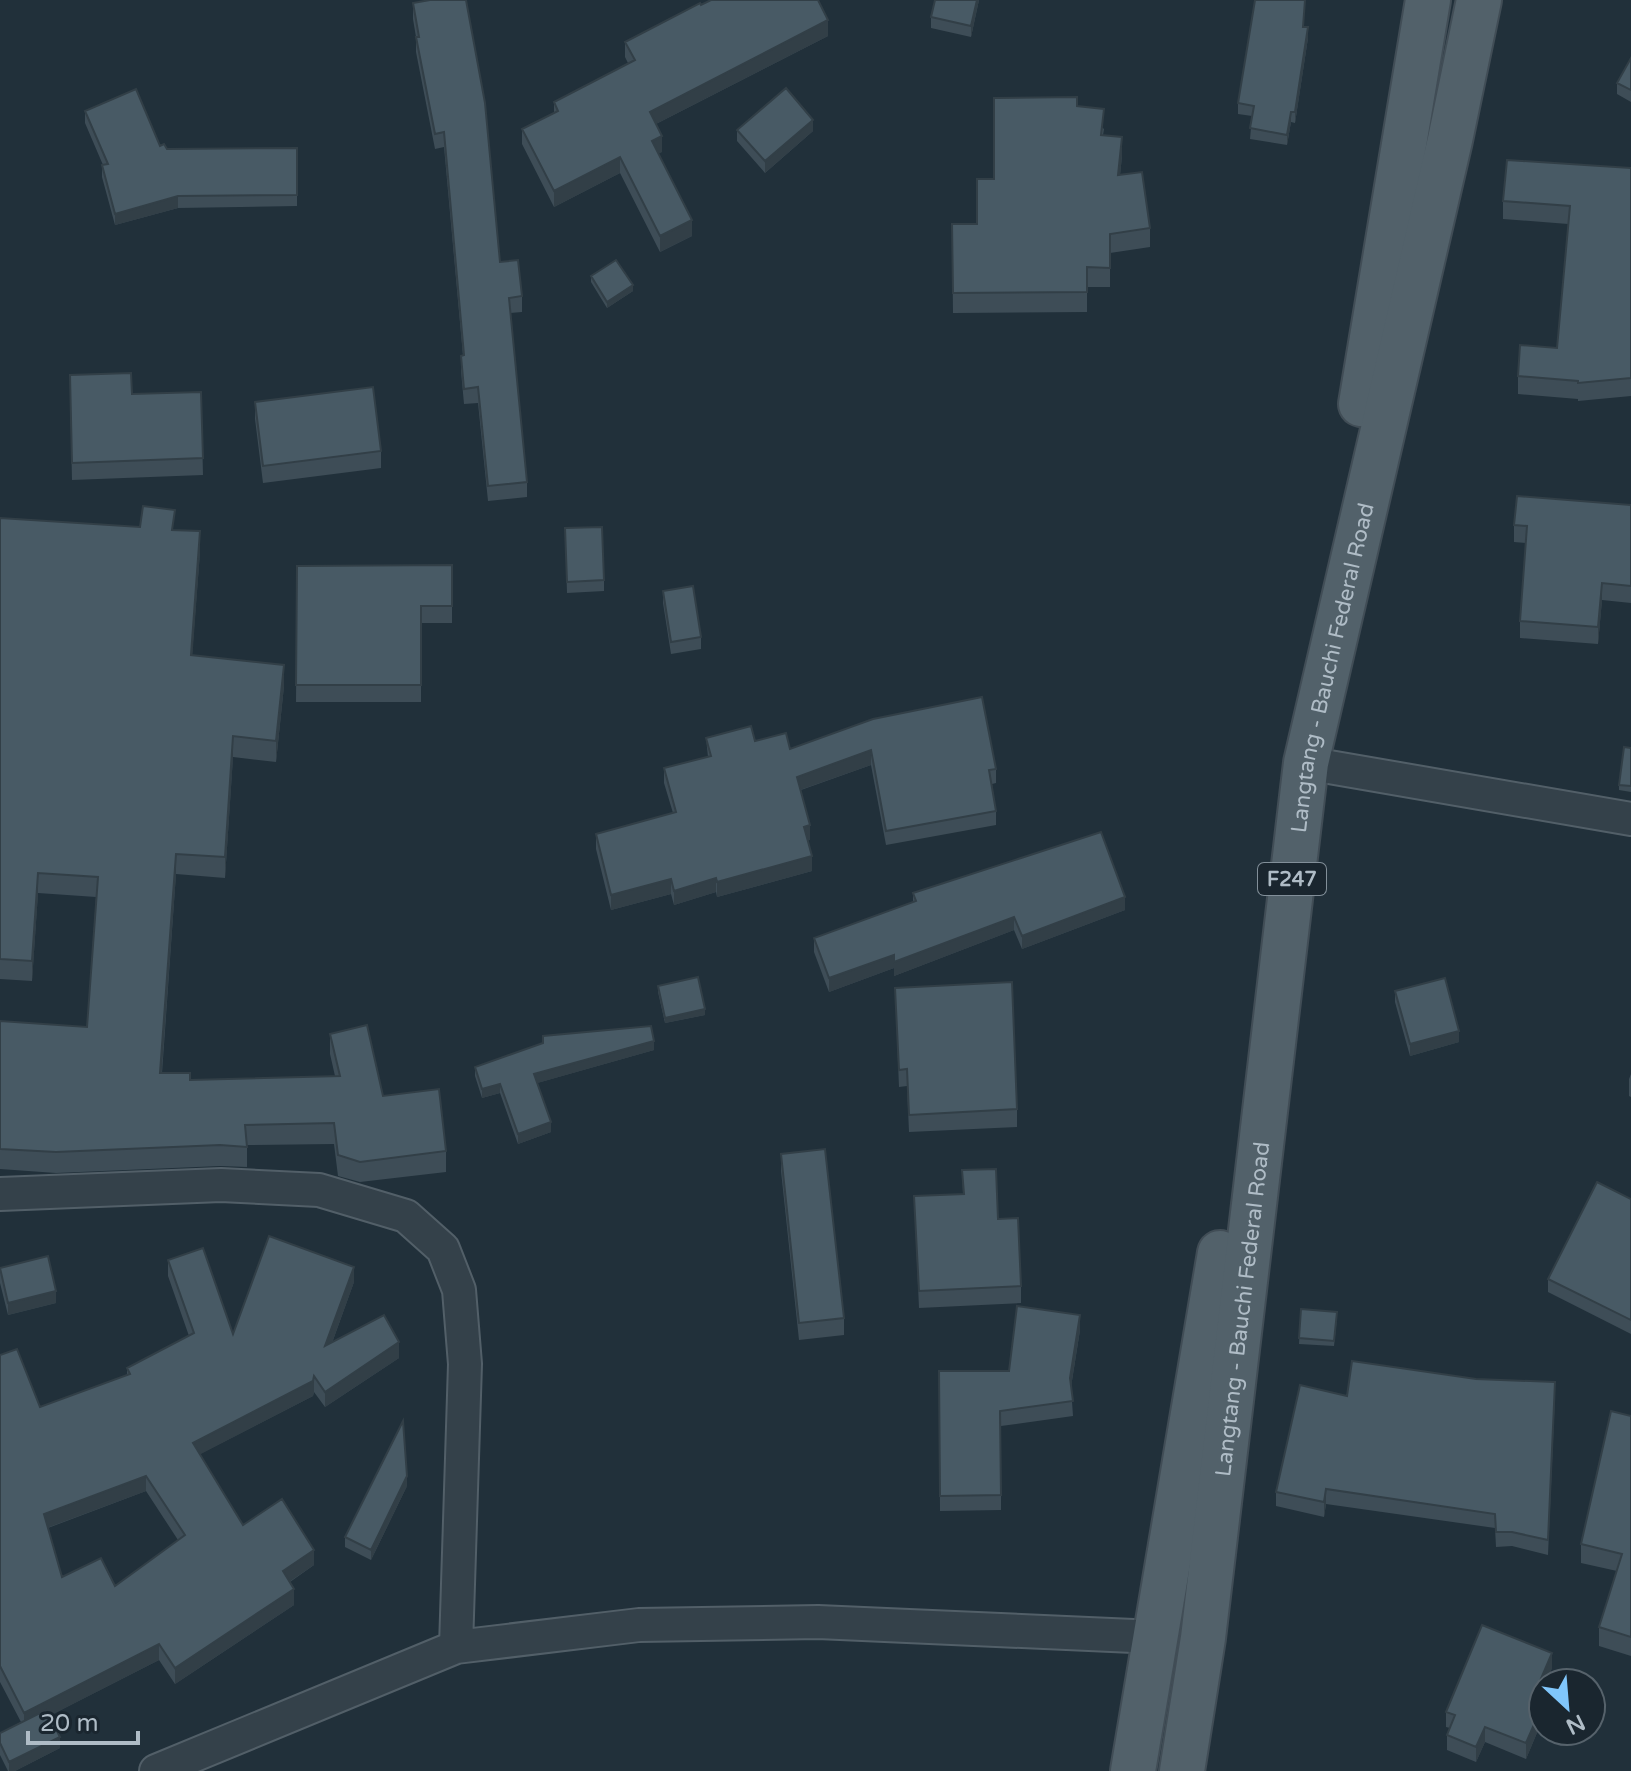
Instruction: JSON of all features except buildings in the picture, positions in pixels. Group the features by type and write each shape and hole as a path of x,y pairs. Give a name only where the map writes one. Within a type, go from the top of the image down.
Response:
{"main road":[{"name":"Langtang - Bauchi Federal Road","path":"1133,1771 1428,0"},
{"name":"Langtang - Bauchi Federal Road","path":"1182,1771 1203,1638 1306,763 1450,140 1479,0"}],"street":[{"path":"1306,763 1631,819"},
{"path":"0,1194 221,1185 319,1190 406,1216 443,1249 459,1290 465,1364 456,1647"},
{"path":"156,1771 456,1647 639,1625 818,1622 1156,1637"}]}
